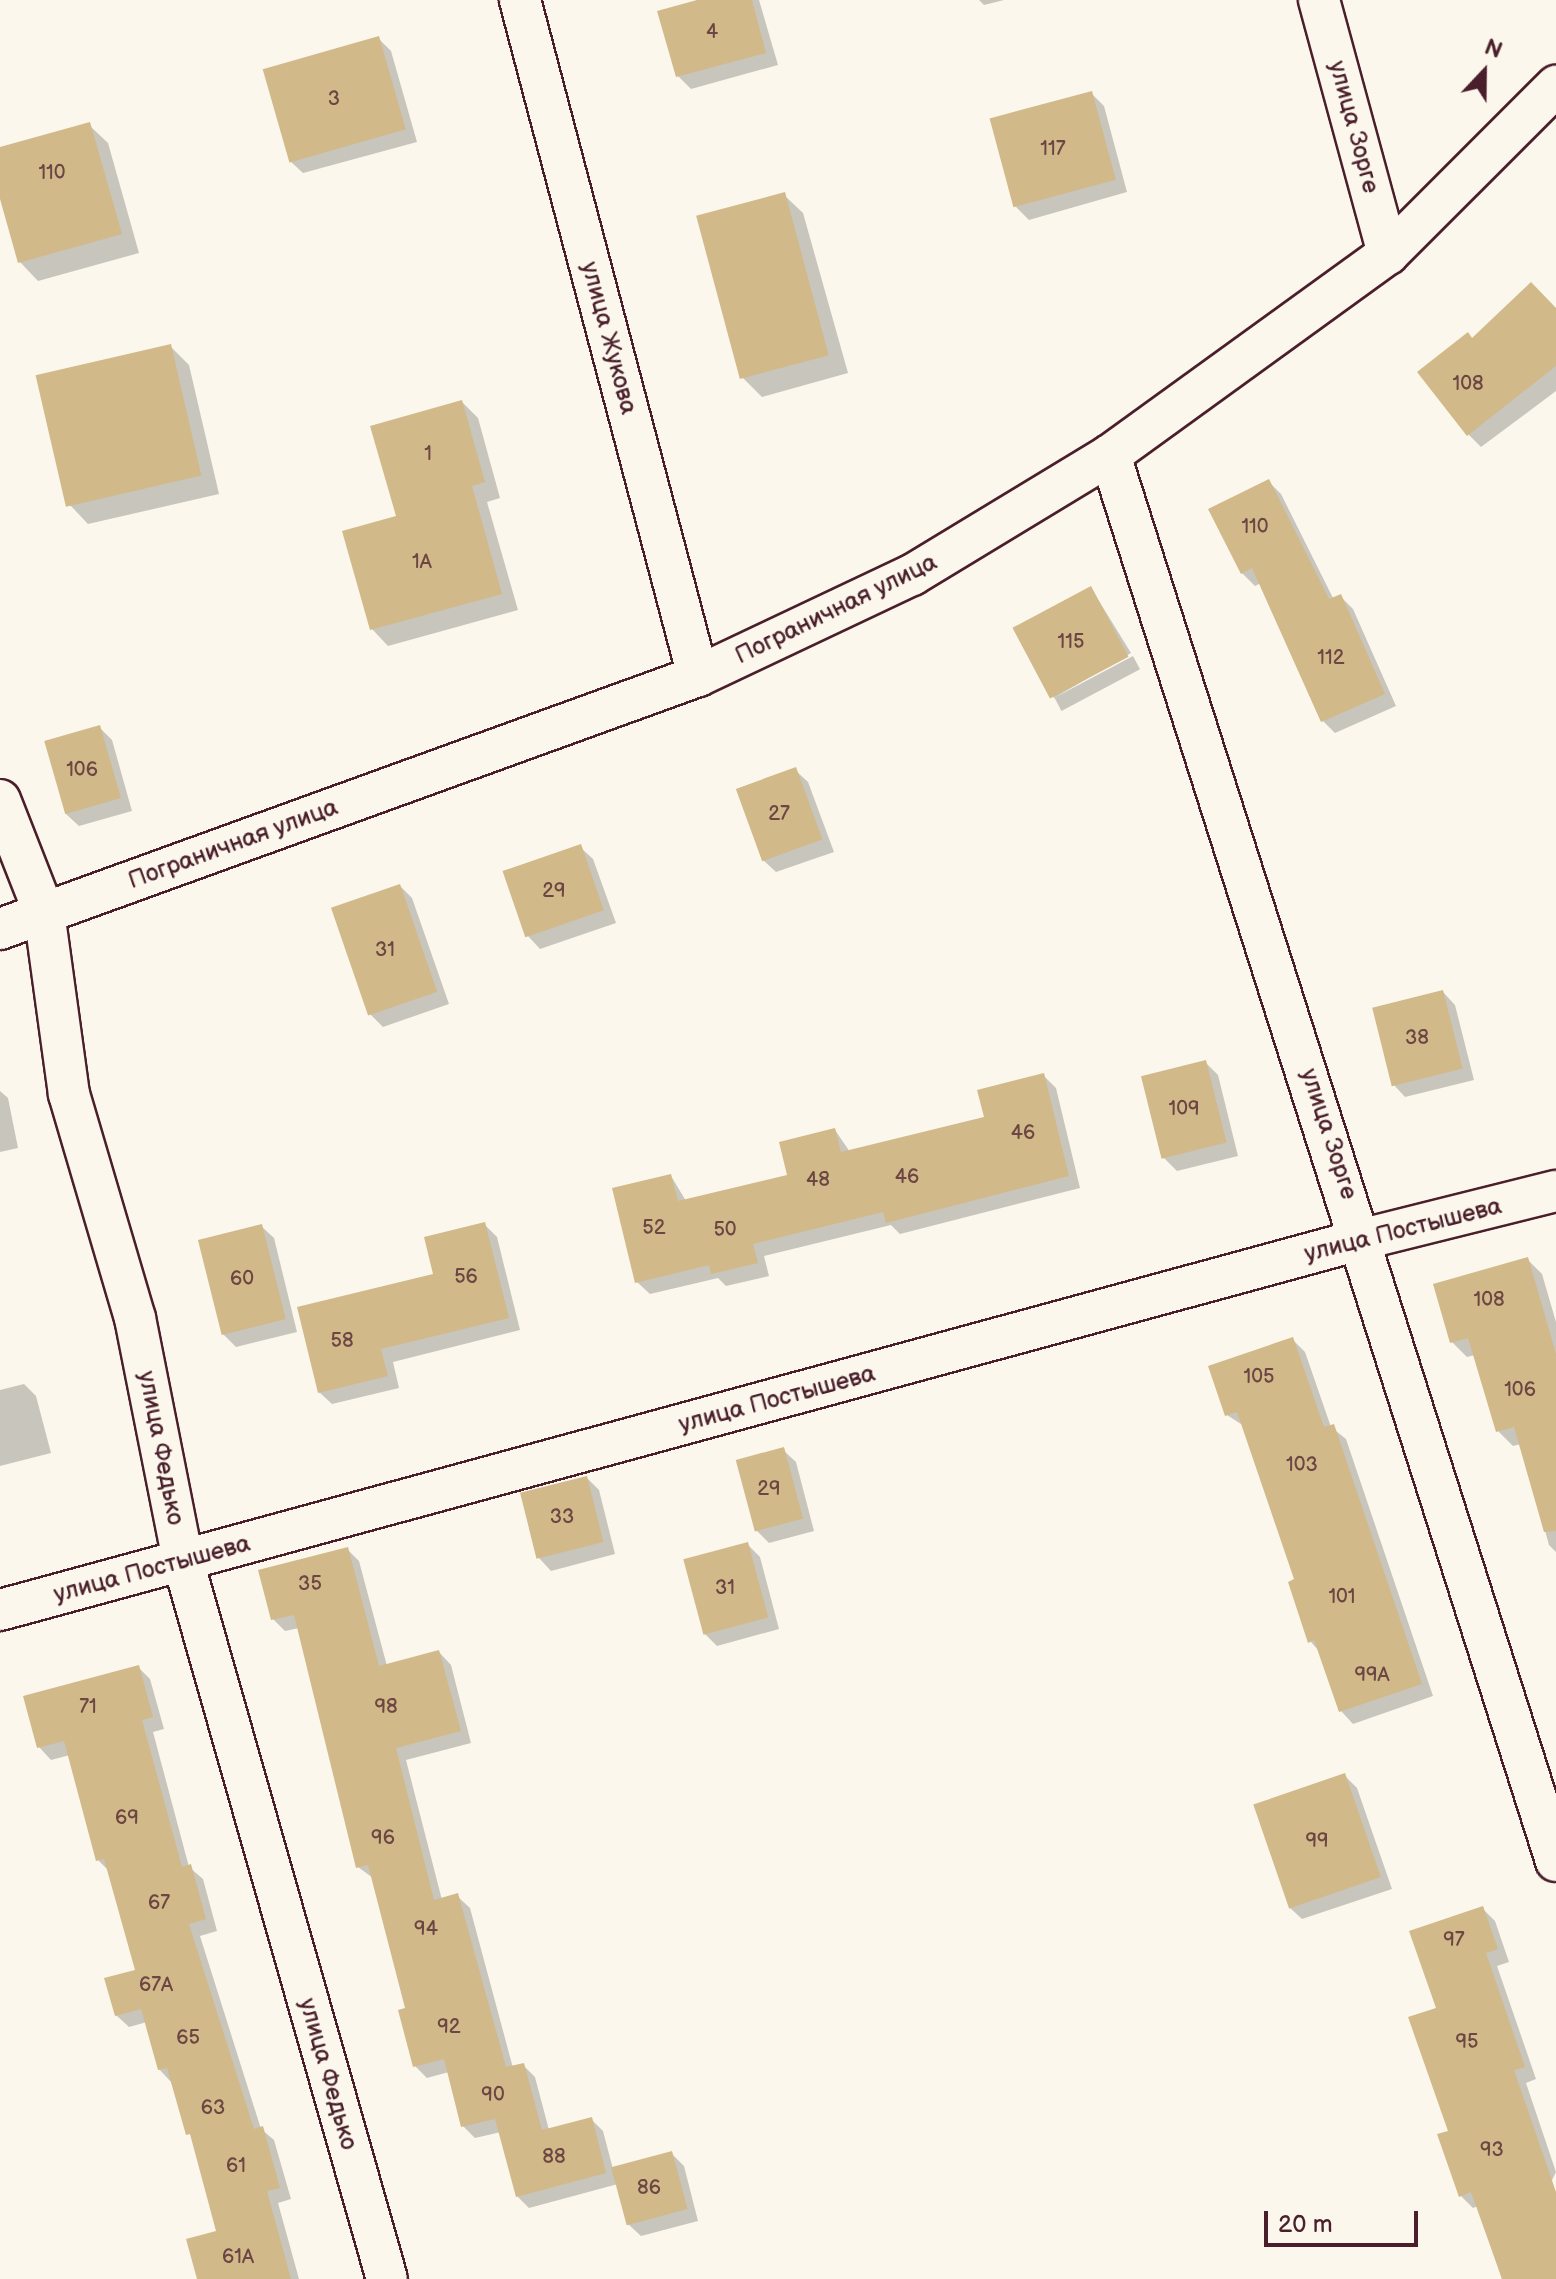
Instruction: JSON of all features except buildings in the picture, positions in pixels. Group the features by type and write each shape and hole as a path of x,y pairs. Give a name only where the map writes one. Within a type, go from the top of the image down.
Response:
{"street":[{"name":"улица Жукова","path":"520,0 698,676"},
{"name":"улица Зорге","path":"1319,0 1388,254"},
{"name":"Пограничная улица","path":"0,929 698,676 912,575 1110,455 1388,254 1556,86"},
{"name":"улица Зорге","path":"1110,455 1363,1239 1556,1861"},
{"name":"улица Федько","path":"0,800 44,912 69,1094 135,1318 183,1561 387,2279"},
{"name":"улица Постышева","path":"0,1610 1363,1239 1556,1191"}]}
